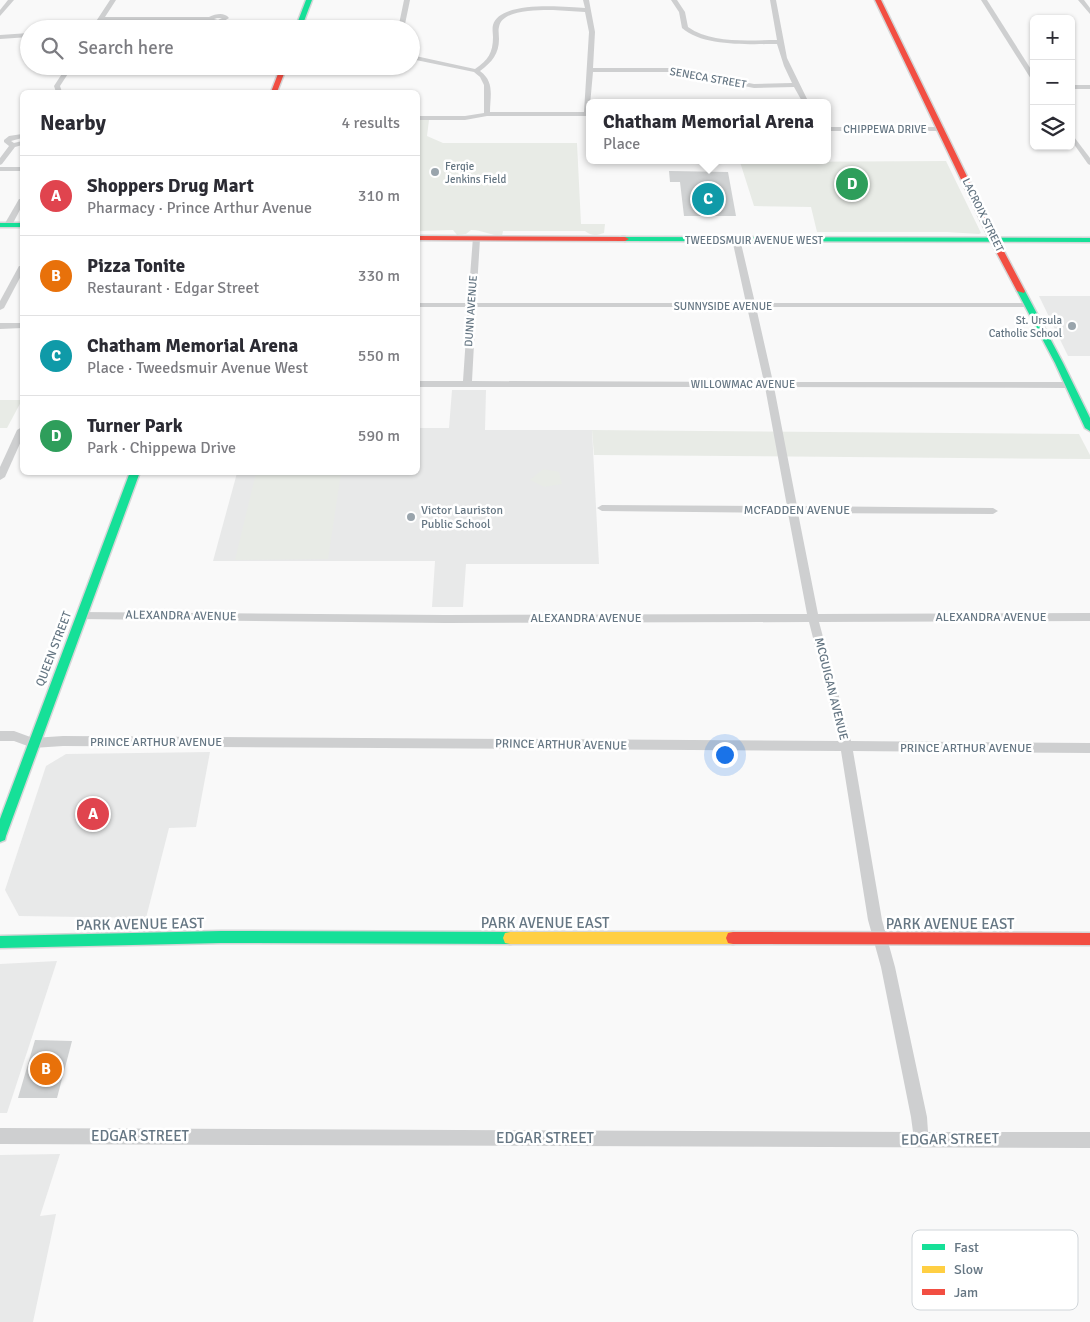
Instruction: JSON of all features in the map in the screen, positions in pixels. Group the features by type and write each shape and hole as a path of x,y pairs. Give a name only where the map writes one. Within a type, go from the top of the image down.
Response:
{"street":[{"path":"0,14 11,0"},
{"path":"101,19 113,0"},
{"path":"301,20 309,0"},
{"path":"403,20 407,0"},
{"path":"586,0 592,32 588,99"},
{"path":"674,0 682,12 685,28 693,34 738,42 780,42"},
{"path":"773,0 777,11 780,42 786,65 804,99"},
{"name":"LACROIX STREET","path":"878,0 995,242 1070,384 1090,428"},
{"path":"984,0 1030,73"},
{"path":"1081,0 1090,12"},
{"path":"476,71 492,60 495,55 496,25 498,20 507,14 528,9 589,10"},
{"path":"101,19 209,19"},
{"path":"0,37 20,36"},
{"path":"420,59 476,71 484,76 488,82 487,114"},
{"name":"SENECA STREET","path":"589,70 671,70 754,86 796,85"},
{"path":"58,90 57,86 64,75"},
{"path":"275,90 281,75"},
{"path":"1075,87 1090,87"},
{"path":"420,118 460,118 487,114 586,114"},
{"name":"CHIPPEWA DRIVE","path":"831,129 942,129"},
{"path":"13,145 8,144 7,140 14,136 20,136"},
{"path":"1075,141 1090,163"},
{"path":"0,163 13,145 20,143"},
{"path":"0,169 20,169"},
{"path":"4,225 20,204"},
{"path":"4,225 20,225"},
{"name":"TWEEDSMUIR AVENUE WEST","path":"420,238 995,242 1090,240"},
{"name":"DUNN AVENUE","path":"467,384 476,239"},
{"name":"MCGUIGAN AVENUE","path":"736,240 769,384 813,618 846,748 875,920 919,1117 921,1140"},
{"path":"0,308 20,272"},
{"path":"0,290 10,290"},
{"name":"SUNNYSIDE AVENUE","path":"420,305 1029,306"},
{"path":"0,326 20,326"},
{"name":"WILLOWMAC AVENUE","path":"420,384 1070,384"},
{"path":"0,477 20,434"},
{"name":"QUEEN STREET","path":"0,836 134,475"},
{"name":"MCFADDEN AVENUE","path":"602,508 993,511"},
{"name":"ALEXANDRA AVENUE","path":"82,616 446,619 813,618 829,616 1090,617"},
{"name":"PRINCE ARTHUR AVENUE","path":"0,736 14,736 33,743 1090,748"},
{"name":"PARK AVENUE EAST","path":"0,942 221,937 1090,939"},
{"name":"EDGAR STREET","path":"0,1136 921,1140 961,1138 1090,1140"}],"shaded area":[{"path":"420,120 429,120 427,136 443,143 577,143 581,224 605,224 604,233 598,235 589,234 585,231 503,231 502,236 471,230 466,234 457,235 453,230 420,231"},
{"path":"946,161 981,233 817,232 811,207 754,206 741,164 831,164 831,162"},
{"name":"St. Ursula Catholic School","path":"1039,296 1090,296 1090,356 1068,356"},
{"name":"Victor Lauriston Public School","path":"452,390 486,390 485,430 592,430 599,564 466,564 463,607 432,607 435,561 213,561 236,475 420,475 420,428 449,428"},
{"path":"0,400 20,400 20,404 7,428 0,428"},
{"path":"592,430 1079,434 1090,455 1090,459 594,455"},
{"path":"543,469 559,472 562,484 544,487 530,480"},
{"path":"256,475 341,475 328,559 235,560"},
{"path":"210,752 196,827 169,828 146,918 19,916 5,890 46,766 66,754"},
{"path":"57,961 7,1113 0,1113 0,964"},
{"path":"60,1154 40,1216 56,1214 33,1322 0,1322 0,1155"}],"building":[{"path":"669,171 728,172 736,216 684,216 680,182 670,182"},
{"path":"35,1040 72,1041 57,1098 18,1098"}],"traffic: fast":[{"path":"301,20 309,0"},
{"path":"0,225 20,225"},
{"path":"625,239 1090,240"},
{"path":"1021,291 1059,363 1090,428"},
{"path":"0,836 134,475"},
{"path":"0,942 221,937 510,938"}],"traffic: slow":[{"path":"510,938 733,938"}],"traffic: jam":[{"path":"878,0 995,242 1021,291"},
{"path":"275,90 281,75"},
{"path":"420,238 625,239"},
{"path":"733,938 1090,939"}],"place":[{"name":"Fergie Jenkins Field","path":"435,172"},
{"name":"Turner Park","path":"852,184"},
{"name":"Chatham Memorial Arena","path":"708,199"},
{"name":"St. Ursula Catholic School","path":"1072,326"},
{"name":"Victor Lauriston Public School","path":"411,517"},
{"name":"Shoppers Drug Mart","path":"93,814"},
{"name":"Pizza Tonite","path":"46,1069"}]}
